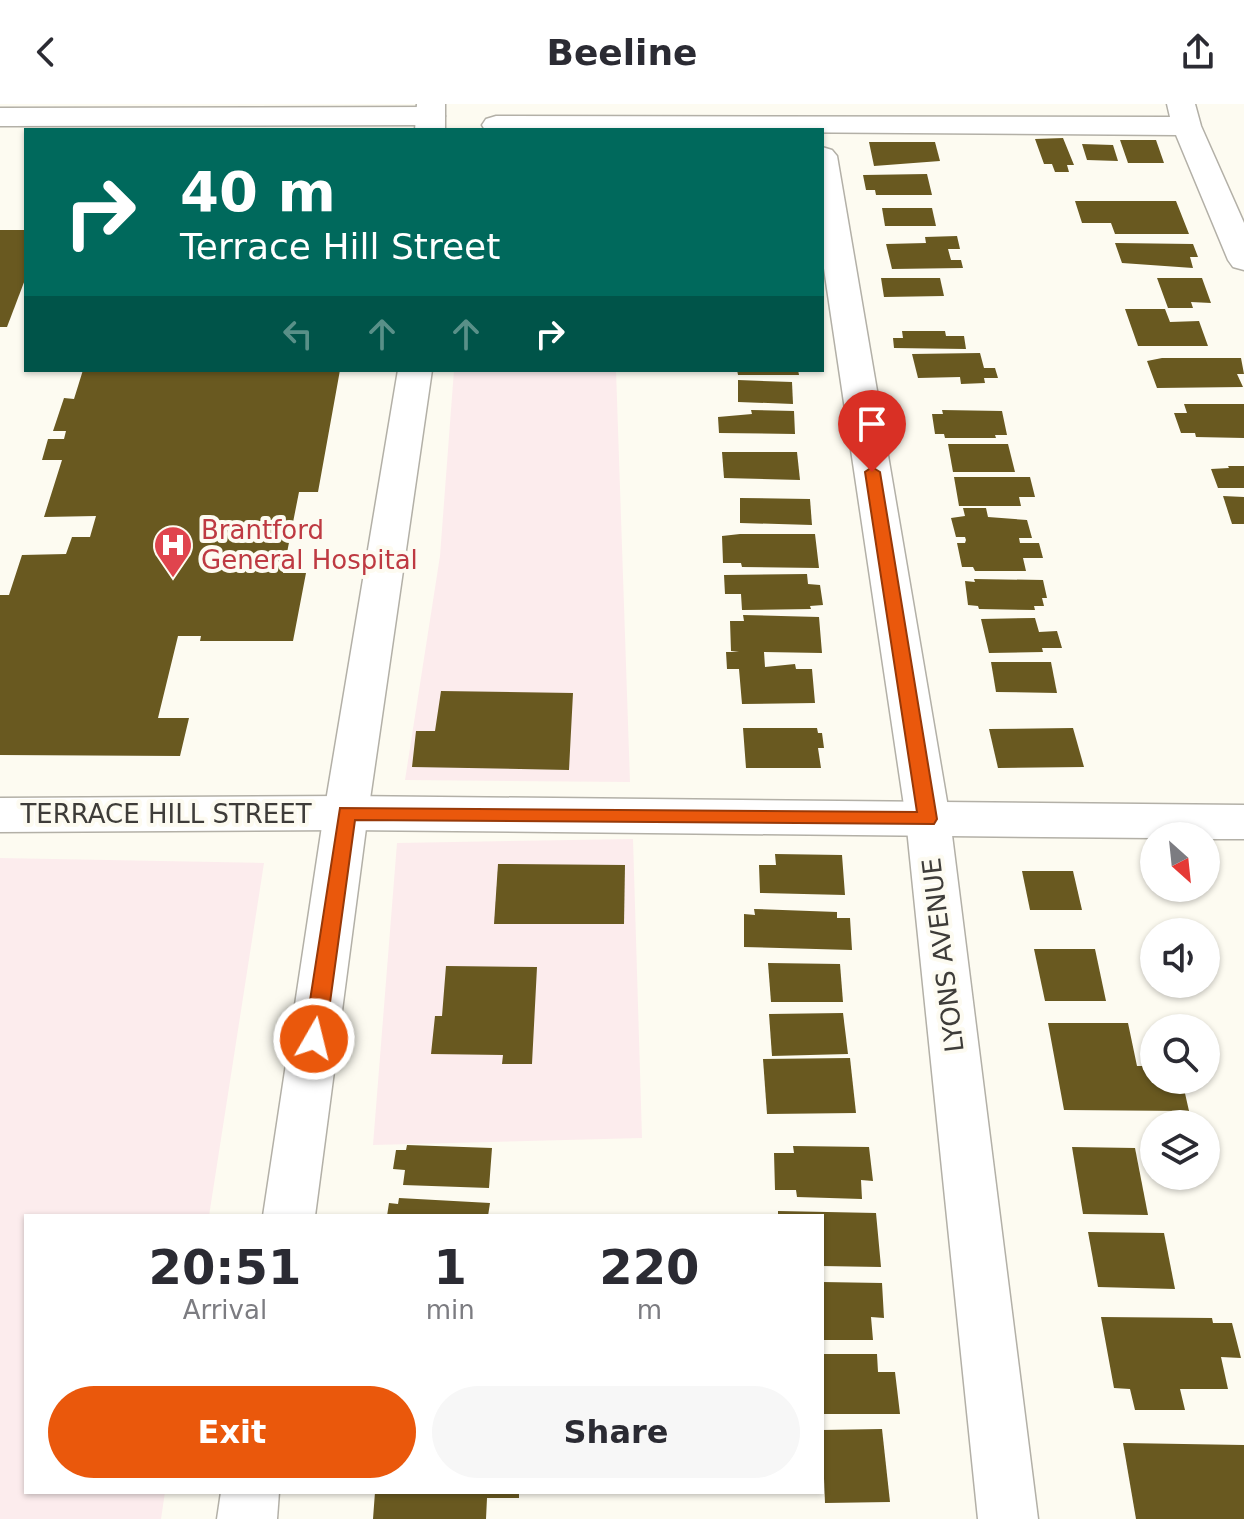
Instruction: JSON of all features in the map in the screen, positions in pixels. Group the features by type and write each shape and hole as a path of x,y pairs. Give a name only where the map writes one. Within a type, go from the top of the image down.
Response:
{"street":[{"path":"1059,125 1116,104"},
{"path":"0,117 346,111 431,117"},
{"path":"496,125 629,115 804,128"},
{"path":"824,129 1059,125 1184,115 1244,260"},
{"name":"LYONS AVENUE","path":"824,167 928,819 1008,1519"},
{"path":"289,1214 346,813 415,372"},
{"name":"TERRACE HILL STREET","path":"0,815 346,813 1244,822"},
{"path":"247,1519 250,1494"}],"shaded area":[{"path":"454,372 616,372 630,782 405,780 440,556"},
{"path":"633,839 642,1138 373,1145 397,843"},
{"path":"0,858 264,863 209,1214 24,1214 24,1494 165,1494 161,1519 0,1519"}],"building":[{"path":"1063,138 1074,165 1067,165 1069,172 1055,172 1052,164 1044,164 1035,139"},
{"path":"1120,140 1156,140 1164,163 1128,163"},
{"path":"869,142 935,142 940,161 874,166"},
{"path":"1082,144 1113,145 1118,161 1087,160"},
{"path":"927,174 932,195 876,195 875,190 866,190 863,175"},
{"path":"1075,201 1176,201 1189,234 1115,234 1111,223 1082,223"},
{"path":"882,208 932,208 936,226 885,226"},
{"path":"0,230 24,230 24,282 7,327 0,327"},
{"path":"957,236 960,249 948,249 951,260 961,260 963,268 892,269 886,244 926,243 925,237"},
{"path":"1115,243 1193,244 1198,257 1190,257 1193,268 1122,263"},
{"path":"881,278 940,278 944,296 884,297"},
{"path":"1157,278 1202,278 1211,303 1191,302 1193,308 1168,308"},
{"path":"1125,309 1165,309 1170,322 1199,321 1208,346 1138,346"},
{"path":"902,331 945,331 946,336 964,336 966,349 894,348 893,338 903,338"},
{"path":"980,353 984,368 995,368 998,378 984,378 985,383 961,384 960,377 918,378 912,354"},
{"path":"1162,358 1241,358 1244,374 1237,374 1243,387 1157,388 1147,361"},
{"path":"82,372 340,372 318,492 299,492 283,573 306,573 293,641 200,641 201,636 178,636 158,718 189,718 180,756 0,755 0,595 9,595 22,555 66,554 72,537 90,537 96,516 44,517 62,460 42,460 48,439 64,439 66,431 53,431 64,398 74,399"},
{"path":"737,372 798,372 799,375 738,375"},
{"path":"738,380 792,382 793,404 738,402"},
{"path":"1184,404 1244,404 1244,438 1196,437 1195,433 1181,433 1174,413 1187,413"},
{"path":"751,410 794,411 795,434 719,433 718,417 752,414"},
{"path":"942,410 1002,411 1007,435 995,435 996,438 945,438 944,434 935,434 932,414 943,414"},
{"path":"948,444 1008,444 1015,472 953,472"},
{"path":"722,452 797,452 800,480 724,478"},
{"path":"1244,466 1244,488 1218,488 1211,469"},
{"path":"954,477 1030,477 1035,497 1019,497 1021,506 959,506"},
{"path":"1223,496 1244,497 1244,524 1232,524"},
{"path":"740,498 810,499 812,525 740,523"},
{"path":"963,508 986,508 988,517 1027,520 1032,538 1019,538 1020,543 1039,543 1043,558 1023,558 1026,571 975,571 973,567 962,567 957,543 965,543 966,540 965,537 956,537 951,518 965,516"},
{"path":"815,534 819,568 742,567 741,563 723,563 722,536"},
{"path":"807,574 808,584 820,585 823,605 810,606 811,609 742,610 741,594 725,594 724,575"},
{"path":"974,579 1043,580 1047,598 1042,598 1044,606 1034,606 1035,610 979,609 978,606 968,605 965,581 975,582"},
{"path":"743,615 819,617 822,653 764,652 765,667 795,664 796,669 812,669 815,703 742,704 739,669 727,669 726,652 739,652 731,651 730,621 744,621"},
{"path":"1035,618 1039,632 1057,631 1062,648 1042,648 1043,652 989,653 981,619"},
{"path":"991,662 1051,662 1057,693 996,692"},
{"path":"441,691 573,693 569,770 412,767 416,731 435,731"},
{"path":"743,728 817,728 818,733 822,733 824,748 818,748 821,768 746,768"},
{"path":"1073,728 1084,767 998,768 989,729"},
{"path":"775,854 842,855 845,895 760,893 759,865 776,865"},
{"path":"498,864 625,865 624,924 494,924"},
{"path":"1022,871 1073,871 1082,910 1030,910"},
{"path":"754,909 837,912 837,918 850,918 852,950 744,947 744,914 755,915"},
{"path":"1034,949 1095,949 1106,1001 1045,1001"},
{"path":"768,963 840,964 843,1002 771,1002"},
{"path":"446,966 537,967 532,1064 502,1064 503,1055 431,1054 435,1016 442,1016"},
{"path":"843,1013 848,1054 772,1056 769,1014"},
{"path":"1048,1023 1128,1023 1137,1066 1140,1066 1140,1094 1185,1094 1189,1110 1140,1111 1064,1110"},
{"path":"850,1058 856,1113 767,1114 763,1059"},
{"path":"407,1145 492,1148 489,1188 403,1185 405,1170 393,1169 396,1150 406,1150"},
{"path":"793,1146 869,1147 873,1181 861,1180 862,1199 797,1197 796,1190 775,1190 774,1153 794,1153"},
{"path":"1072,1147 1135,1148 1140,1190 1143,1190 1148,1215 1083,1214"},
{"path":"399,1198 490,1203 488,1214 387,1214 389,1203 398,1204"},
{"path":"778,1211 876,1213 881,1267 824,1266 824,1214 778,1214"},
{"path":"1088,1232 1164,1233 1175,1289 1098,1287"},
{"path":"824,1282 882,1283 884,1318 871,1317 873,1340 824,1340"},
{"path":"1101,1317 1212,1318 1213,1323 1232,1323 1241,1358 1221,1357 1228,1389 1180,1389 1185,1410 1135,1410 1130,1389 1114,1388"},
{"path":"824,1354 877,1354 878,1372 895,1372 900,1414 824,1414"},
{"path":"882,1429 890,1502 825,1503 824,1430"},
{"path":"1123,1443 1244,1445 1244,1519 1136,1519"},
{"path":"375,1494 519,1494 519,1498 487,1498 486,1519 373,1519"}],"place":[{"name":"Brantford General Hospital","path":"173,579"}],"route":[{"path":"314,1039 346,813 928,819 872,472"}]}
